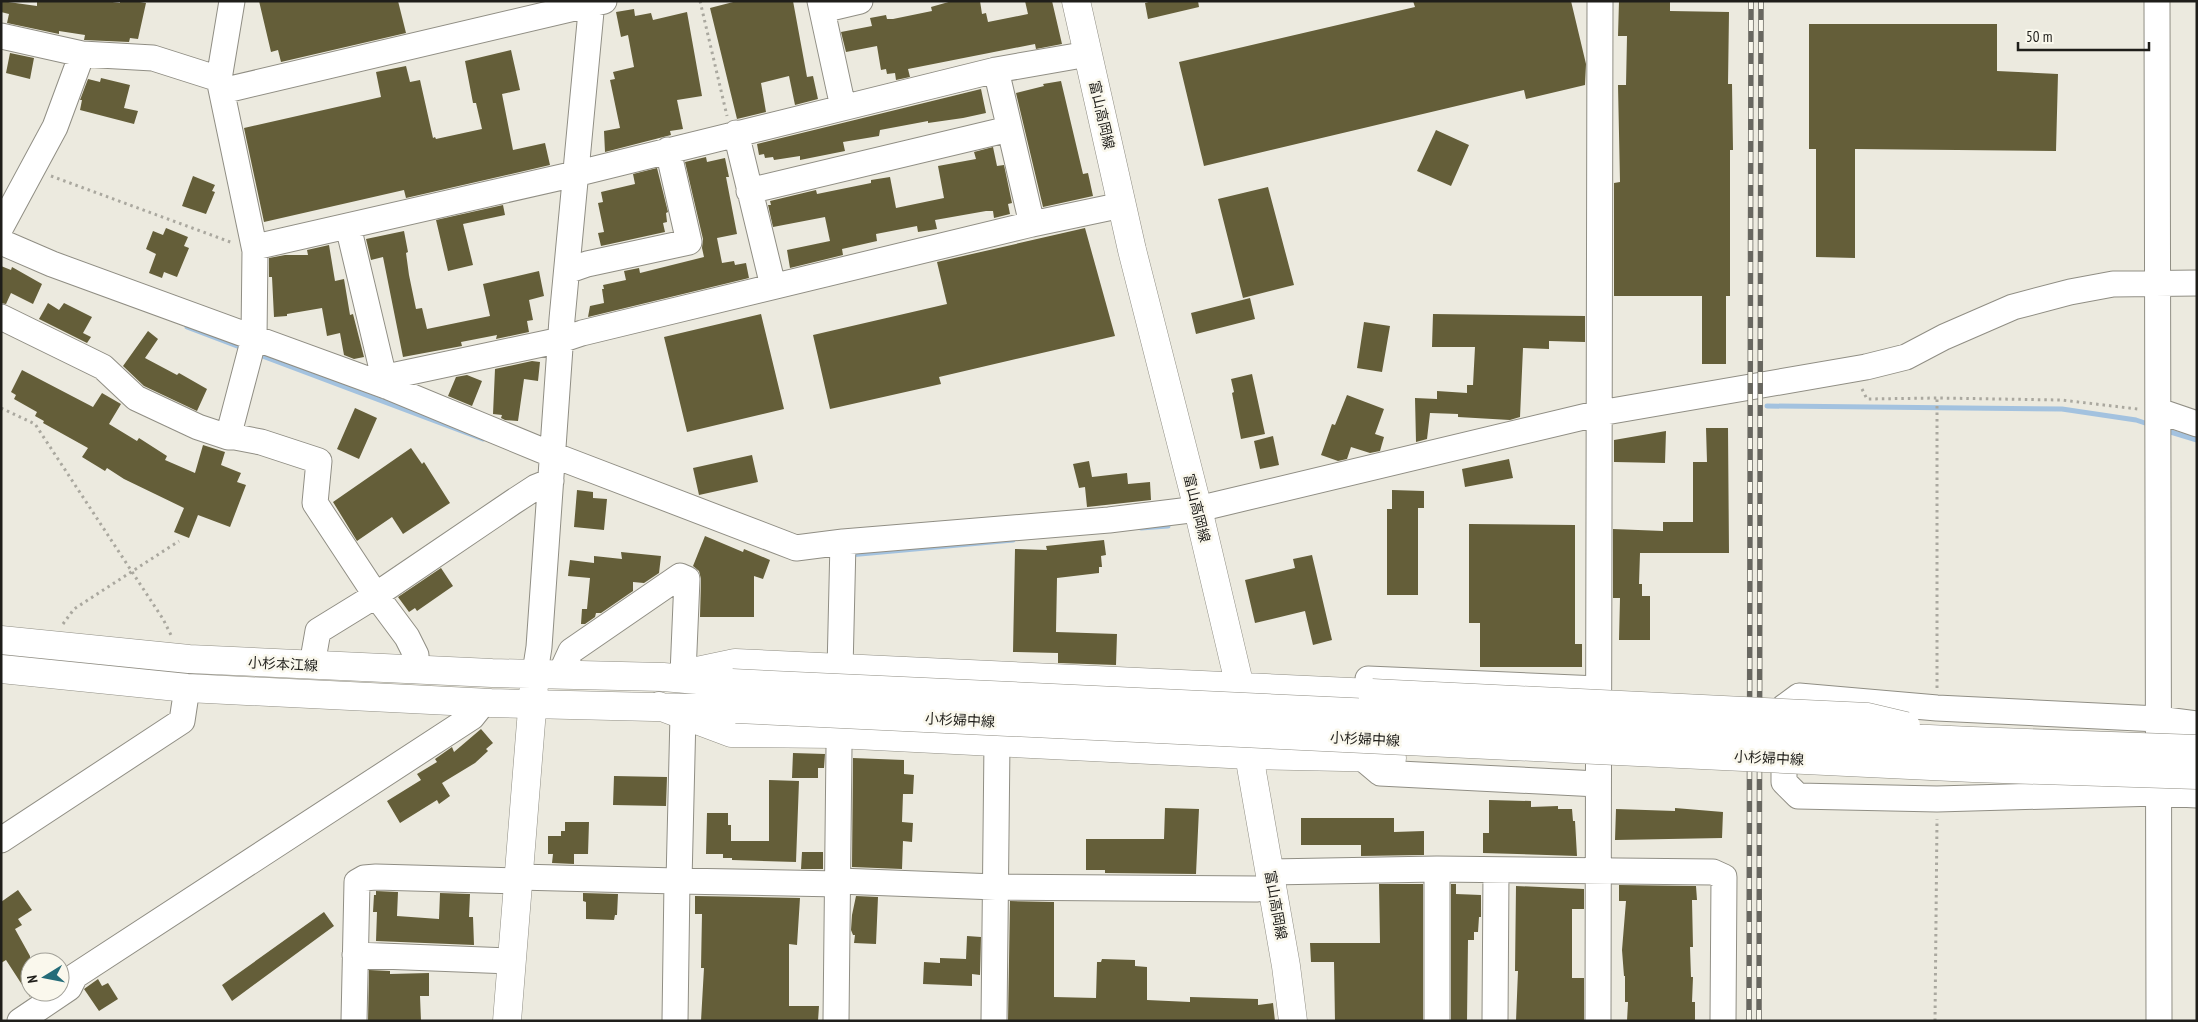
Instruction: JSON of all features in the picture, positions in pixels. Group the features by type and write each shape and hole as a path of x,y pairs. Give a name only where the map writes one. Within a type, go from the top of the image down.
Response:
{"main road":[{"name":"富山高岡線","path":"1076,1 1122,205 1198,509 1240,687 1249,755 1286,966 1292,1021"},
{"name":"小杉本江線","path":"1,640 182,658 415,670 548,674"},
{"path":"673,675 735,663 840,670 1868,716 1972,741"},
{"name":"小杉本江線","path":"1,669 187,688 533,704"},
{"name":"小杉婦中線","path":"548,674 673,675 734,696 1973,768 2197,775"},
{"path":"507,1021 533,704 548,674"},
{"name":"小杉婦中線","path":"533,704 671,710 734,696 2197,749"},
{"path":"671,710 731,733 836,734 1249,755 1392,758 1855,779 1973,768"}],"street":[{"path":"228,437 254,338 255,249 220,85 232,1"},
{"path":"843,107 821,6 860,1"},
{"path":"1598,1021 1600,1"},
{"path":"2157,1 2156,283 2159,411 2159,1021"},
{"path":"1,36 82,54 153,58 220,85 595,2 566,271 551,481 548,674"},
{"path":"1,227 55,127 82,54"},
{"path":"255,249 575,174 734,133 996,70 1088,54"},
{"path":"996,70 1032,224"},
{"path":"749,191 1009,129"},
{"path":"734,133 773,286"},
{"path":"566,271 587,264 690,242 668,150"},
{"path":"386,386 396,375 561,340 582,333 773,286 1032,224 1122,205"},
{"path":"348,226 386,386"},
{"path":"1,242 52,264 386,386 553,455 796,548 843,542 1109,520 1198,509 1600,413 1855,369 1906,356 2013,307 2070,292 2113,284 2197,283"},
{"path":"1,317 103,366 136,398 198,428 228,437 261,442 319,461 314,503 375,594 407,637 416,655 415,670"},
{"path":"2159,411 2197,424"},
{"path":"312,665 318,631 536,487 551,481"},
{"path":"836,1021 839,746 836,734 840,670 843,542"},
{"path":"548,674 571,651 680,576 687,578 673,675"},
{"path":"1324,691 1338,682 1355,679 1598,689"},
{"path":"1,840 182,721 187,688"},
{"path":"2197,724 2158,720 1937,708 1799,696 1784,707 1784,782 1798,796 1937,799 2158,793 2197,795"},
{"path":"20,1021 69,988 75,976 472,717 484,702"},
{"path":"671,710 678,881 675,1021"},
{"path":"994,1021 997,742"},
{"path":"1361,757 1380,773 1598,784"},
{"path":"1436,869 1437,1021"},
{"path":"354,1021 357,882 364,878 839,882 996,887 1256,889 1271,880 1436,869 1713,872 1724,877 1723,1021"},
{"path":"1495,1021 1496,870"},
{"path":"355,955 512,961"}],"path":[{"path":"700,1 734,133"},
{"path":"32,169 255,249"},
{"path":"1855,369 1867,399 2061,400 2159,411"},
{"path":"1,408 35,424 163,620 182,658"},
{"path":"62,646 65,632 63,624 74,609 179,541"}],"building":[{"path":"1,1 37,6 37,1 105,1 120,3 120,1 134,1 146,3 138,39 130,38 129,42 84,40 85,35 59,31 59,34 7,23 9,14 1,12"},
{"path":"259,1 398,1 406,33 281,62 278,50 271,52"},
{"path":"737,1 793,1 807,77 813,76 818,99 795,105 789,76 761,83 766,112 737,119 710,8"},
{"path":"952,1 980,1 982,14 986,13 988,22 1028,14 1025,1 1052,1 1062,44 1036,49 1035,44 908,69 910,77 896,80 895,73 887,74 886,69 881,70 877,46 846,52 841,32 872,26 870,18 886,15 887,19 893,19 932,11 931,7"},
{"path":"1152,1 1198,1 1199,7 1148,19 1145,3"},
{"path":"1413,1 1571,1 1586,64 1585,85 1526,99 1524,90 1204,166 1179,62 1415,7"},
{"path":"1619,1 1670,1 1670,11 1729,12 1728,84 1732,84 1733,150 1730,150 1730,296 1726,296 1726,364 1702,364 1702,296 1614,296 1614,183 1620,182 1618,85 1626,85 1627,36 1618,36"},
{"path":"634,9 635,16 651,13 653,20 687,12 702,96 677,100 683,129 670,131 671,135 605,152 604,131 620,128 610,80 615,79 613,72 634,67 628,35 621,37 616,12"},
{"path":"1809,24 1997,24 1997,71 2058,74 2056,151 1855,149 1855,258 1816,257 1816,149 1809,149"},
{"path":"511,50 520,90 502,94 513,150 545,143 550,165 406,198 404,190 264,222 244,128 381,97 376,72 406,66 410,82 420,80 433,138 435,137 436,139 482,129 476,103 473,103 465,61"},
{"path":"10,53 34,58 30,79 6,73"},
{"path":"101,78 130,85 124,108 138,111 134,124 80,110 82,100 80,100 88,79 100,82"},
{"path":"1061,81 1083,174 1088,173 1093,196 1043,207 1016,93 1044,86 1043,84"},
{"path":"981,89 986,113 880,130 879,136 843,142 845,151 800,160 800,156 774,160 773,157 765,158 764,154 759,155 757,144"},
{"path":"1436,130 1469,145 1451,186 1417,171"},
{"path":"993,147 997,166 1004,165 1012,203 1008,204 1010,214 994,218 993,211 986,211 935,220 937,229 918,232 917,226 876,234 877,241 842,249 843,255 790,268 787,250 830,241 825,217 773,227 768,205 771,205 770,201 816,190 817,194 871,183 871,180 890,177 896,208 944,198 938,166 976,159 974,152"},
{"path":"706,157 707,162 725,158 729,177 726,177 737,234 717,238 722,263 734,261 735,265 746,263 749,278 588,317 590,306 604,303 603,285 626,280 624,271 639,268 640,273 704,257 703,239 685,162"},
{"path":"657,168 668,212 666,213 667,222 663,223 665,232 601,246 598,233 604,232 598,203 603,202 601,192 635,184 633,174"},
{"path":"193,176 215,185 212,191 215,192 206,214 182,206"},
{"path":"1268,187 1294,285 1243,298 1218,199"},
{"path":"503,205 505,215 463,224 473,265 448,271 436,220"},
{"path":"166,228 188,237 184,246 189,248 177,277 164,272 162,278 149,273 156,254 146,249 153,231 163,235"},
{"path":"1085,228 1115,336 939,377 941,384 830,409 813,335 947,304 937,262"},
{"path":"404,231 408,252 406,253 409,275 416,309 422,308 427,329 490,316 483,284 539,271 544,296 529,300 533,320 527,321 529,332 496,339 497,335 461,342 462,346 403,357 383,257 371,260 366,239"},
{"path":"329,245 335,281 344,279 350,315 353,314 364,357 354,359 344,355 340,333 327,336 322,308 274,317 272,277 269,277 269,258 285,255 308,255 307,250"},
{"path":"1,266 11,270 12,267 42,284 33,304 11,293 6,304 1,303"},
{"path":"1250,298 1255,319 1196,334 1191,313"},
{"path":"48,303 59,310 64,303 92,317 83,333 91,337 87,343 39,319"},
{"path":"761,314 784,409 687,432 664,337"},
{"path":"1433,314 1585,316 1585,342 1549,341 1549,349 1523,348 1520,417 1510,420 1458,417 1458,414 1430,413 1427,439 1416,442 1415,398 1437,399 1437,391 1467,393 1467,385 1473,385 1475,347 1432,347"},
{"path":"1364,322 1390,326 1382,372 1357,368"},
{"path":"148,331 158,339 145,358 177,375 179,373 207,389 197,411 144,386 123,366"},
{"path":"532,361 540,362 538,381 524,379 518,421 505,420 501,418 502,415 493,414 495,369"},
{"path":"22,370 93,407 102,393 121,404 109,424 137,441 139,438 167,456 165,460 195,473 203,445 225,452 221,465 241,473 237,482 246,485 230,527 198,515 189,538 174,532 184,508 124,479 107,468 105,471 82,457 88,448 43,423 44,421 35,416 37,412 14,399 16,395 11,392"},
{"path":"1252,374 1265,434 1241,439 1231,379"},
{"path":"467,375 482,381 472,406 448,396 456,377"},
{"path":"1347,395 1384,409 1375,434 1384,437 1380,451 1370,453 1351,447 1347,459 1338,461 1321,455 1332,424 1335,425"},
{"path":"355,408 377,418 359,459 337,449"},
{"path":"1706,428 1728,428 1729,553 1640,553 1639,584 1642,584 1642,596 1650,596 1650,640 1619,640 1620,598 1613,598 1613,529 1663,531 1663,522 1693,522 1693,462 1707,462"},
{"path":"1666,431 1665,463 1614,462 1614,440"},
{"path":"1273,436 1279,465 1260,469 1254,441"},
{"path":"411,448 422,464 424,462 450,503 403,534 392,517 357,541 333,502"},
{"path":"752,455 758,482 699,495 693,468"},
{"path":"1509,459 1513,478 1465,487 1462,469"},
{"path":"1089,461 1092,477 1127,473 1128,484 1150,482 1151,500 1087,507 1085,487 1079,488 1073,464"},
{"path":"577,490 593,492 593,498 607,499 604,530 574,527"},
{"path":"1392,490 1424,491 1424,508 1418,508 1418,595 1387,595 1387,509 1392,509"},
{"path":"1469,524 1575,525 1575,644 1582,644 1582,667 1480,667 1480,623 1469,623"},
{"path":"705,536 743,552 744,549 770,560 763,579 754,576 754,617 700,617 701,579 699,571 693,566"},
{"path":"1104,540 1106,555 1101,556 1102,567 1099,567 1099,573 1057,578 1056,632 1117,634 1116,665 1058,663 1058,653 1013,652 1015,549 1047,550 1046,546"},
{"path":"621,552 661,556 659,573 644,583 633,582 633,591 601,613 596,613 595,617 585,624 581,624 582,609 587,609 590,578 568,576 570,560 594,563 594,556 622,559"},
{"path":"1312,555 1332,640 1313,645 1305,611 1255,623 1245,580 1295,568 1293,559"},
{"path":"441,568 453,586 417,611 415,608 409,612 398,597"},
{"path":"481,729 493,743 486,749 488,751 475,763 442,783 450,796 439,804 437,800 400,823 387,801 421,780 417,774 437,762 435,759 452,747 454,752"},
{"path":"793,753 825,754 824,768 818,768 818,778 792,778"},
{"path":"853,758 904,760 904,774 914,775 913,794 903,794 902,822 913,823 912,842 903,841 902,869 852,867"},
{"path":"614,776 667,777 666,806 613,805"},
{"path":"769,780 799,781 796,862 732,860 732,858 723,858 723,854 706,854 707,813 728,813 728,825 731,825 731,841 769,841"},
{"path":"1489,800 1531,801 1531,807 1558,806 1558,809 1572,809 1573,821 1575,821 1577,856 1483,853 1483,833 1489,833"},
{"path":"1165,808 1199,809 1196,874 1105,873 1105,870 1086,870 1086,839 1164,839"},
{"path":"1675,808 1723,812 1722,838 1615,840 1616,809 1675,811"},
{"path":"1301,818 1394,818 1394,832 1424,831 1424,855 1361,856 1361,845 1301,845"},
{"path":"565,822 589,822 588,854 574,854 574,864 552,863 553,854 548,854 548,836 561,836 561,831 565,831"},
{"path":"802,852 823,852 823,869 801,869"},
{"path":"1379,884 1423,884 1423,1021 1335,1021 1334,962 1311,962 1310,943 1380,943"},
{"path":"1451,884 1456,884 1456,894 1481,895 1481,917 1479,917 1478,932 1474,932 1474,940 1468,940 1467,1021 1451,1021"},
{"path":"1619,885 1696,886 1697,900 1692,900 1693,947 1690,947 1691,977 1693,977 1692,1002 1695,1002 1695,1021 1627,1021 1628,1002 1625,1002 1622,950 1626,901 1619,901"},
{"path":"1516,886 1584,889 1584,909 1572,909 1572,978 1584,978 1584,1021 1516,1021 1518,971 1515,971"},
{"path":"18,890 32,910 18,919 22,925 15,929 28,952 20,952 20,982 6,960 1,963 1,902"},
{"path":"376,891 398,892 397,916 439,919 440,893 470,894 469,917 473,917 474,945 376,941 377,912 373,912"},
{"path":"583,893 618,894 617,915 615,915 614,920 586,919 586,902 583,901"},
{"path":"695,896 800,898 797,945 789,944 789,1006 819,1006 818,1021 701,1021 704,968 701,968 702,914 695,914"},
{"path":"856,896 878,897 876,944 854,943 855,935 853,935 851,930"},
{"path":"1010,901 1054,902 1054,997 1096,998 1097,962 1101,962 1102,959 1135,960 1135,966 1147,967 1147,1000 1190,1002 1190,997 1258,999 1258,1005 1273,1003 1275,1021 1008,1021"},
{"path":"324,912 334,926 232,1001 222,985"},
{"path":"967,936 981,937 980,975 972,974 972,986 923,984 924,962 940,963 940,958 966,959"},
{"path":"369,970 390,971 390,974 429,973 429,996 420,996 421,1021 368,1021"},
{"path":"98,979 102,986 108,983 118,999 99,1011 84,989"}],"waterway":[{"path":"187,327 245,349"},
{"path":"257,354 483,439"},
{"path":"1767,406 2062,409 2136,420 2151,425"},
{"path":"2164,430 2197,440"},
{"path":"1141,528 1168,526"},
{"path":"849,555 1013,540"}],"railway":[{"path":"1749,1021 1751,1"},
{"path":"1759,1021 1761,1"}]}
